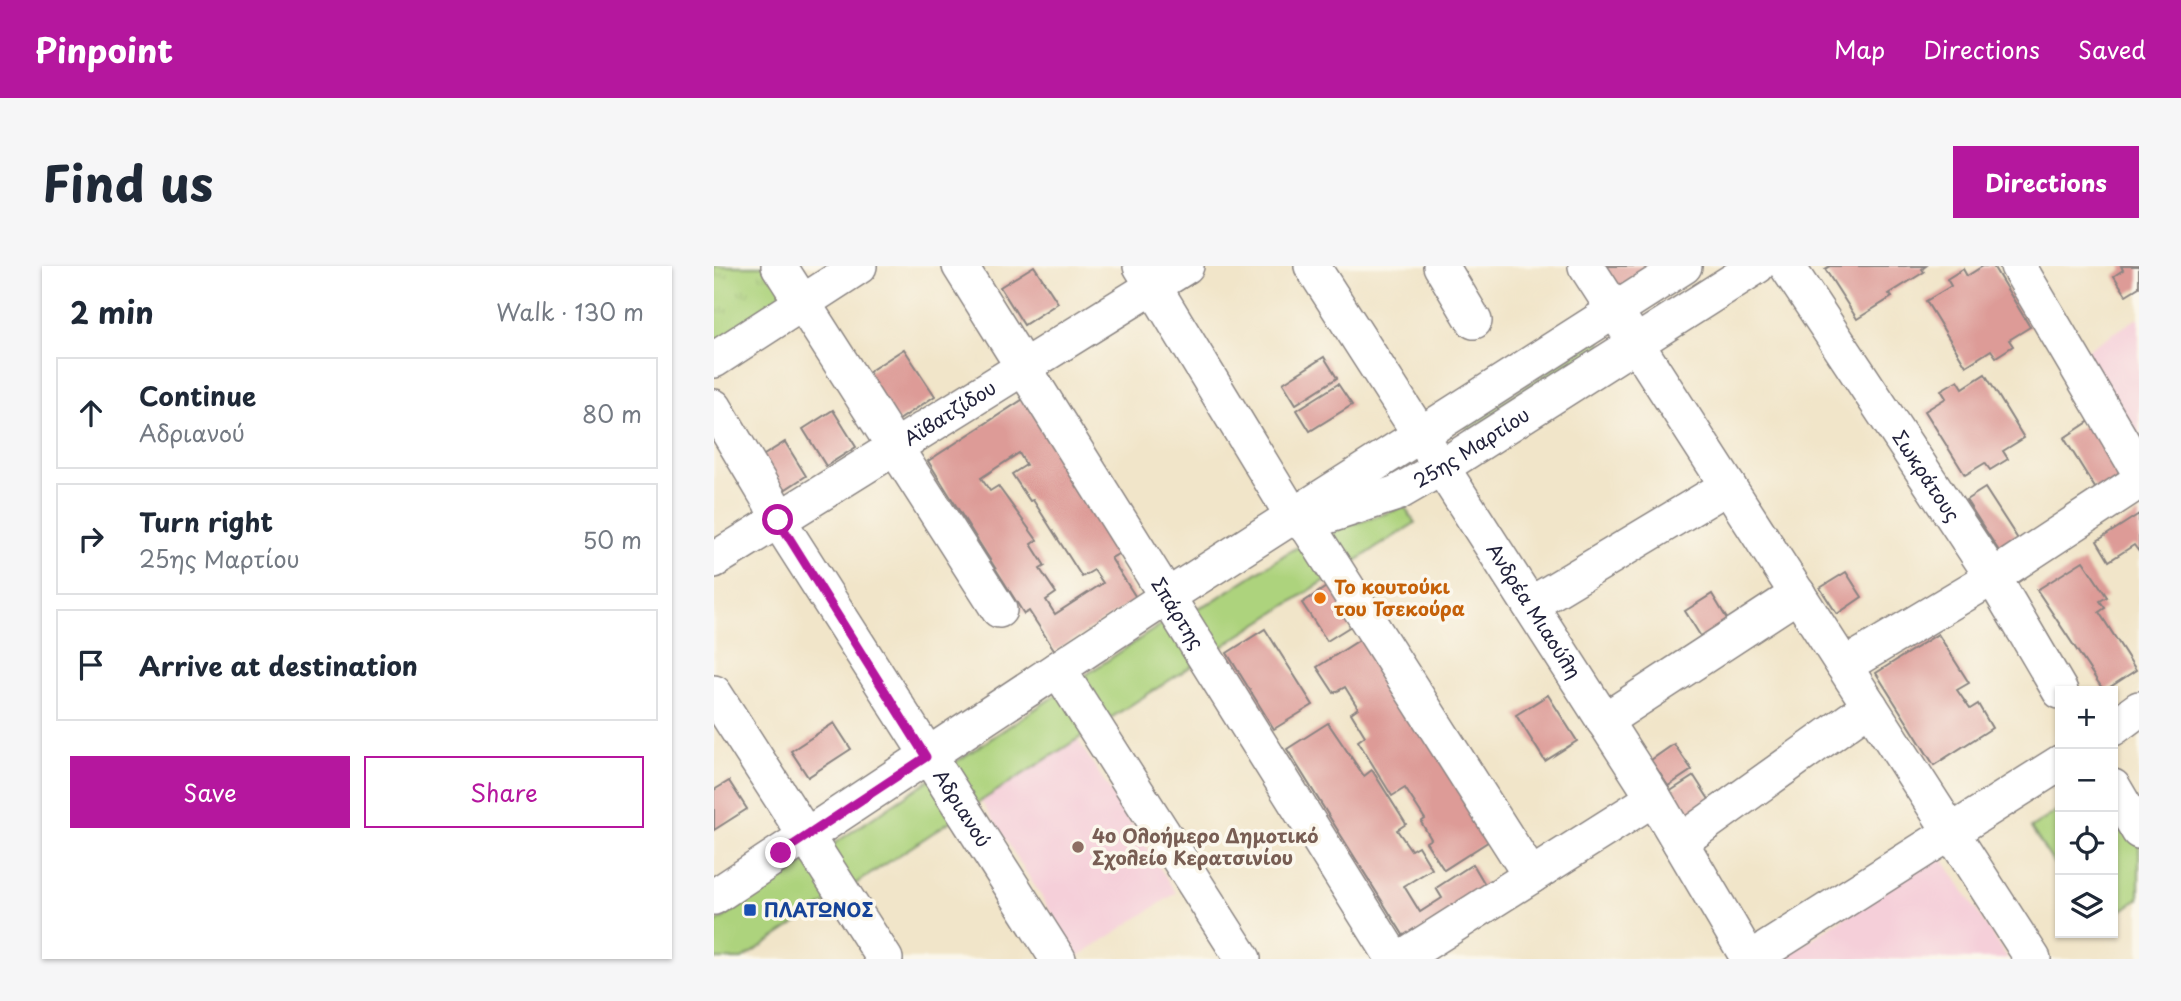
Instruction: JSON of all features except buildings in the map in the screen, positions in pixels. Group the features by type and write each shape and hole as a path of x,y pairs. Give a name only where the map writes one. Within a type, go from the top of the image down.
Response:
{"street":[{"path":"779,266 897,446 999,610"},
{"path":"714,360 859,266"},
{"name":"Σπάρτης","path":"960,266 1394,959"},
{"name":"Αϊβατζίδου","path":"714,560 1023,367 1148,276 1186,266"},
{"name":"Ανδρέα Μιαούλη","path":"1312,266 1654,798 1750,959"},
{"path":"1441,266 1474,321"},
{"path":"1586,266 2033,959"},
{"name":"25ης Μαρτίου","path":"714,897 1168,596 1202,586 1421,435 1684,266"},
{"name":"25ης Μαρτίου","path":"1299,519 1376,501 1442,467 1757,266"},
{"name":"Σωκράτους","path":"1787,266 1993,577 2057,686"},
{"path":"2018,266 2139,471"},
{"path":"1148,276 1299,519 1531,876"},
{"name":"Αδριανού","path":"714,407 770,501 778,520 926,757 1058,959"},
{"path":"1844,666 1993,577 2139,481"},
{"path":"1530,606 1728,486"},
{"path":"1604,721 1798,594"},
{"path":"1058,669 1243,959"},
{"path":"714,693 885,959"},
{"path":"1680,842 1870,706"},
{"path":"2118,724 2139,709"},
{"path":"1750,959 2055,766"},
{"path":"2118,796 2139,831"},
{"path":"1400,959 1654,798"}],"shaded area":[{"path":"2139,317 2139,440 2084,352"},
{"name":"4o Ολοήμερο Δημοτικό Σχολείο Κερατσινίου","path":"1077,739 1176,893 1079,956 981,801"},
{"path":"1940,854 2008,959 1782,959"}],"green space":[{"path":"714,266 768,266 792,301 714,353"},
{"path":"1600,338 1601,347 1469,430 1464,426"},
{"path":"1405,507 1415,523 981,801 742,959 714,959 714,924 1162,624 1211,602 1292,550 1336,530"},
{"path":"2118,810 2139,842 2139,899 2118,913"},
{"path":"2055,812 2055,865 2031,828"}],"place":[{"name":"Το κουτούκι του Τσεκούρα","path":"1320,598"},
{"name":"4o Ολοήμερο Δημοτικό Σχολείο Κερατσινίου","path":"1078,847"},
{"name":"ΠΛΑΤΩΝΟΣ","path":"750,910"}],"route":[{"path":"778,520 926,757 781,853"}]}
